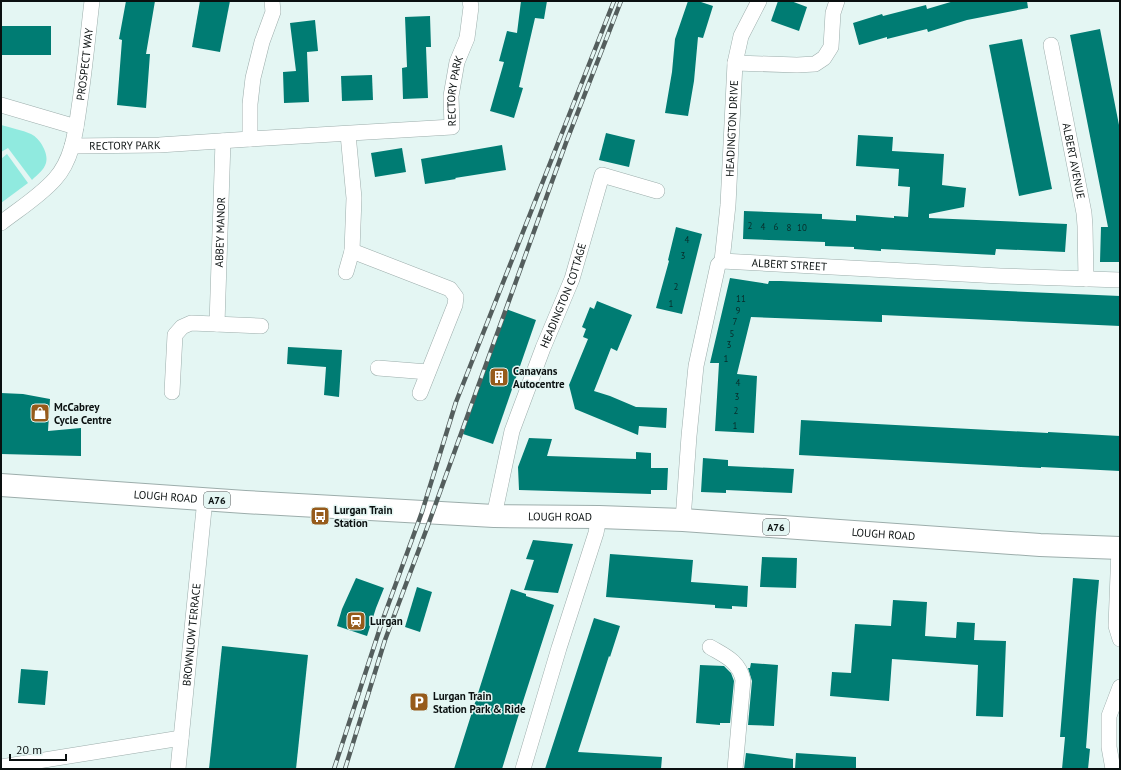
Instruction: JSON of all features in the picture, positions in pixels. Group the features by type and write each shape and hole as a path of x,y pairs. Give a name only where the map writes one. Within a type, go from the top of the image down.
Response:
{"main road":[{"name":"LOUGH ROAD","path":"1,486 494,516 599,517 683,520 1040,545 1119,548"}],"street":[{"name":"PROSPECT WAY","path":"76,127 84,78 92,1"},
{"path":"250,138 250,104 253,78 262,42 273,12 272,1"},
{"name":"RECTORY PARK","path":"72,146 159,146 250,138 348,134 452,127 451,96 457,62 467,38 471,8 470,1"},
{"name":"HEADINGTON DRIVE","path":"722,261 728,205 735,63 741,36 759,1"},
{"path":"735,63 797,65 815,64 824,58 831,47 833,13 837,1"},
{"name":"ALBERT AVENUE","path":"1051,44 1084,213 1086,279"},
{"path":"1,105 76,127"},
{"name":"RECTORY PARK","path":"1,223 40,193 56,178 65,164 72,146 76,127"},
{"path":"346,272 352,251 354,198 348,134"},
{"name":"ABBEY MANOR","path":"217,324 223,141"},
{"name":"HEADINGTON COTTAGE","path":"494,516 512,431 543,348 572,279 602,175 657,191"},
{"path":"352,251 450,289 456,297 456,305 420,393"},
{"path":"683,520 696,366 718,265 722,261"},
{"name":"ALBERT STREET","path":"722,261 1000,276 1120,280"},
{"path":"172,392 175,335 182,327 191,323 260,326"},
{"path":"378,368 428,372"},
{"name":"BROWNLOW TERRACE","path":"178,769 205,499"},
{"path":"523,769 559,648 594,539 599,517"},
{"path":"1119,548 1116,626 1120,639"},
{"path":"710,647 737,665 740,669 743,680 735,769"},
{"path":"1113,769 1109,747 1109,716 1120,688"},
{"path":"1,767 181,738"}],"shaded area":[{"path":"1,125 31,134 38,139 43,147 47,159 45,166 32,180 8,148 1,152"},
{"path":"7,154 28,183 1,203 1,159"}],"building":[{"path":"126,1 155,1 146,54 150,54 146,108 117,105 122,40 119,39"},
{"path":"200,1 230,1 220,52 192,47"},
{"path":"521,1 547,1 544,19 535,18 519,87 523,88 514,118 490,111 504,62 499,61 507,31 517,33"},
{"path":"688,1 698,1 713,6 703,38 698,37 694,81 688,116 665,113 672,72 675,39"},
{"path":"778,1 791,1 807,7 799,31 771,21"},
{"path":"954,1 1027,1 1028,8 967,20 928,32 927,29 887,39 887,37 859,45 853,23 882,14 883,16 926,5 927,9"},
{"path":"430,16 431,47 426,47 428,98 403,99 402,68 407,67 405,17"},
{"path":"315,20 318,51 307,52 309,102 284,103 283,72 296,71 290,23"},
{"path":"1,26 51,26 51,55 1,55"},
{"path":"1100,29 1120,130 1120,262 1100,262 1101,227 1108,227 1070,35"},
{"path":"1022,39 1052,189 1019,196 989,45"},
{"path":"372,75 373,100 342,101 341,76"},
{"path":"606,133 635,140 629,167 599,160"},
{"path":"858,135 893,137 892,151 944,154 942,185 966,188 964,207 929,214 929,218 1067,224 1065,252 996,249 995,255 881,249 881,251 854,249 854,247 825,246 825,242 743,239 744,211 822,214 822,219 856,221 856,215 894,218 894,216 908,217 910,187 898,186 899,169 856,166"},
{"path":"502,145 506,170 425,184 421,159"},
{"path":"402,148 406,172 375,177 371,153"},
{"path":"676,227 702,234 682,314 656,308 669,261"},
{"path":"730,278 768,284 769,281 781,281 1120,296 1120,326 882,315 882,322 751,317 737,374 757,376 754,433 715,431 719,363 710,363"},
{"path":"597,301 632,315 617,351 611,348 594,391 636,407 667,408 666,428 639,426 638,435 575,409 569,385 588,339 583,337 586,329 582,327 590,307 594,309"},
{"name":"Canavans Autocentre","path":"506,309 536,320 493,444 463,434"},
{"path":"288,347 342,350 339,397 324,395 326,367 287,364"},
{"path":"1,393 23,394 50,399 48,431 81,428 81,456 1,454"},
{"path":"801,420 1120,436 1120,471 799,455"},
{"path":"529,438 552,439 547,456 636,459 636,452 651,453 651,468 668,468 667,490 651,490 651,494 519,490 518,467"},
{"path":"703,458 728,460 728,466 794,469 792,493 726,490 726,493 701,492"},
{"path":"533,540 573,544 558,593 524,590 534,560 526,559"},
{"path":"610,554 693,560 691,582 748,586 747,607 732,606 732,609 715,608 715,605 606,597"},
{"path":"762,557 797,558 796,588 760,587"},
{"name":"Lurgan","path":"356,578 384,588 367,636 337,626 342,609"},
{"path":"1073,578 1099,580 1086,748 1090,749 1088,769 1062,769 1065,737 1060,737"},
{"path":"417,587 432,592 420,632 405,627"},
{"path":"511,589 526,594 526,596 554,605 502,769 454,769"},
{"path":"893,600 927,602 925,636 956,638 957,622 975,623 974,640 1006,641 1003,717 976,716 978,665 892,659 889,701 830,696 832,672 851,673 855,624 891,626"},
{"path":"594,618 620,626 578,752 662,757 661,769 545,769"},
{"path":"222,646 308,655 296,769 209,769"},
{"path":"751,663 778,665 774,726 748,725 752,681 748,668 750,668"},
{"path":"700,665 724,666 731,673 734,681 730,723 720,723 720,725 696,723"},
{"path":"21,669 48,671 45,705 18,703"},
{"path":"746,753 793,759 793,769 744,769"},
{"path":"796,753 856,757 856,769 795,769"}],"railway":[{"path":"334,769 383,619 422,512 456,402 614,1"},
{"path":"345,769 385,640 567,140 621,1"}],"place":[{"name":"Canavans Autocentre","path":"499,377"},
{"name":"McCabrey Cycle Centre","path":"40,413"},
{"name":"Lurgan Train Station","path":"320,516"},
{"name":"Lurgan","path":"356,621"},
{"name":"Lurgan Train Station Park & Ride","path":"419,702"}]}
